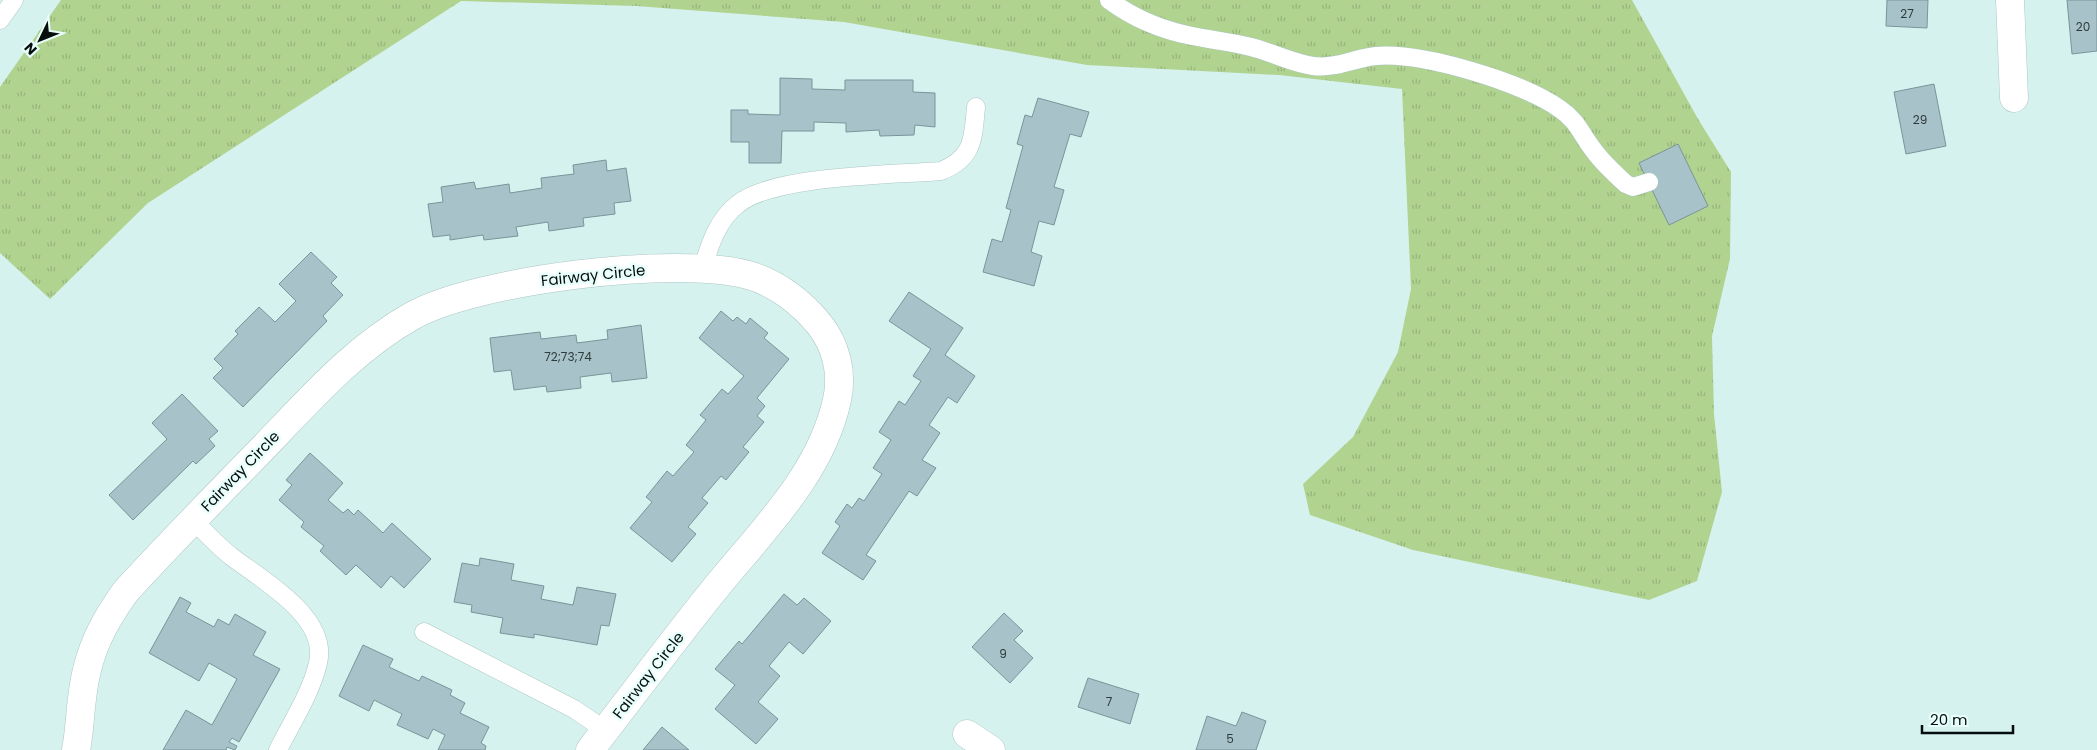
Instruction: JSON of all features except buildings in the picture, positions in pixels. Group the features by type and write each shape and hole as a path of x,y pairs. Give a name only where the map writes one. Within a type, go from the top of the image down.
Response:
{"street":[{"path":"2010,0 2014,98"},
{"name":"Fairway Circle","path":"76,750 86,671 95,643 108,616 126,591 328,380 385,332 413,315 442,301 474,291 614,272 703,267 752,275 791,297 809,312 825,331 835,351 838,372 838,395 833,416 823,439 796,488 598,740"},
{"path":"967,734 991,750"}],"lane":[{"path":"0,20 14,0"},
{"path":"1109,0 1126,12 1163,28 1191,36 1252,47 1312,66 1339,65 1376,56 1413,58 1527,90 1560,109 1580,127 1593,150 1626,184 1633,187 1648,182"},
{"path":"703,267 711,243 722,221 737,204 756,194 816,180 941,171 954,166 966,154 973,141 976,107"},
{"path":"194,520 231,556 290,601 314,631 319,646 318,662 278,750"},
{"path":"424,632 574,709 598,740"}],"green space":[{"path":"61,0 1632,0 1698,119 1731,172 1730,259 1712,336 1714,414 1722,492 1697,581 1649,600 1413,550 1310,515 1303,484 1353,437 1398,352 1411,289 1402,89 1279,75 1087,65 844,22 636,6 461,1 148,203 50,299 0,253 0,87"}]}
